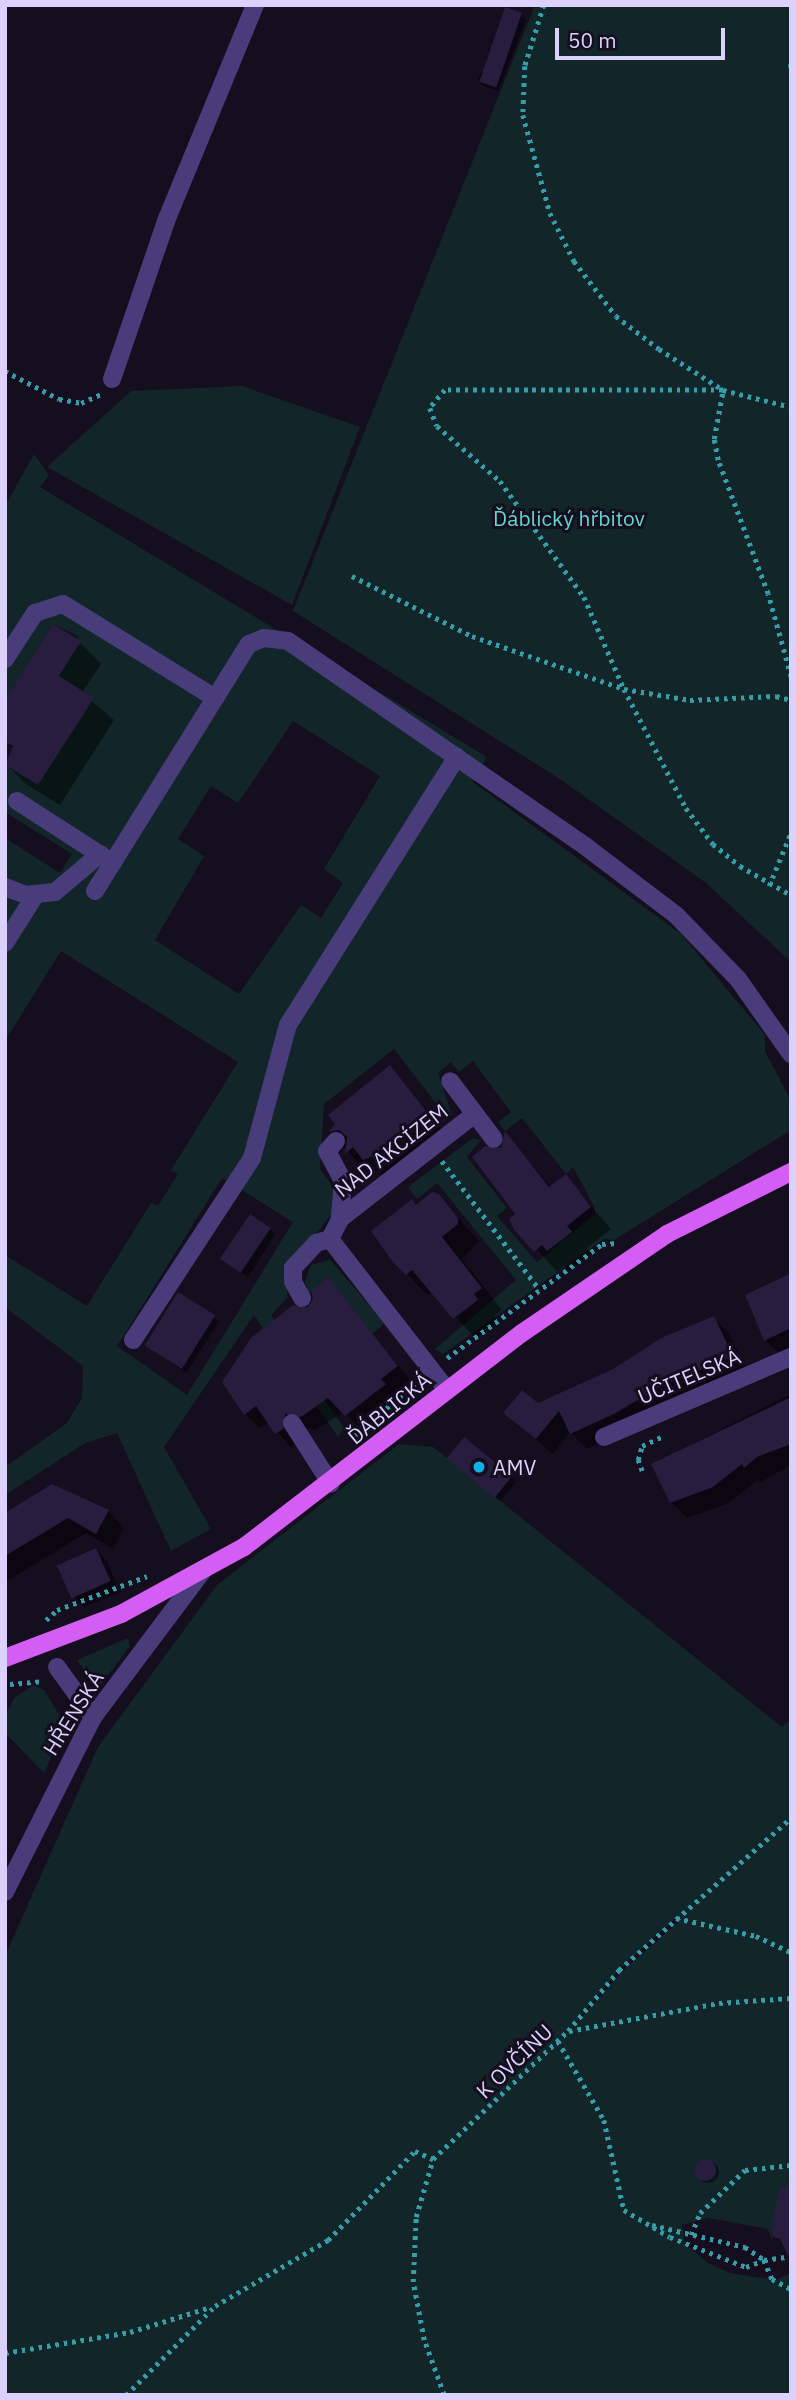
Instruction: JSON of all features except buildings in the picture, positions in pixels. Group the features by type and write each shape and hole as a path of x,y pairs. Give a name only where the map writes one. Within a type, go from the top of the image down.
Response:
{"main road":[{"name":"ĎÁBLICKÁ","path":"5,1658 121,1614 244,1547 331,1484 522,1333 667,1234 791,1172"}],"street":[{"path":"112,379 166,221 255,5"},
{"path":"5,659 35,613 63,604 215,698"},
{"path":"95,891 106,859 249,645 264,638 288,641 457,757 676,915 738,979 791,1054"},
{"path":"133,1340 252,1158 288,1025 457,757"},
{"path":"17,802 106,859"},
{"path":"5,887 36,894 55,892 106,859"},
{"path":"5,943 36,894"},
{"name":"NAD AKCÍZEM","path":"330,1239 340,1219 430,1146 475,1114 450,1082"},
{"path":"475,1114 494,1139"},
{"path":"336,1141 327,1151 343,1181 340,1219"},
{"path":"302,1298 293,1282 293,1268 316,1243 330,1239 447,1390"},
{"name":"UČITELSKÁ","path":"604,1437 791,1357"},
{"path":"292,1423 331,1484"},
{"name":"HŘENSKÁ","path":"5,1892 93,1717 201,1572"},
{"path":"57,1668 93,1717"}],"path":[{"path":"544,5 525,66 523,116 551,213 573,261 615,316 723,390"},
{"path":"791,64 791,71"},
{"path":"5,371 59,399 82,403 102,394 112,379"},
{"path":"791,407 723,390 445,390 430,408 437,426 500,481 540,530 584,597 624,689 686,808 713,844 769,886 791,895"},
{"path":"723,390 714,439 718,460 768,594 791,677"},
{"path":"352,576 472,636 624,689 691,700 776,696 791,700"},
{"path":"769,886 791,832"},
{"path":"430,1146 539,1289"},
{"path":"352,1441 431,1370 539,1289 602,1244 620,1243 631,1235"},
{"path":"41,1624 57,1610 154,1575"},
{"path":"10,1684 30,1679 46,1681 51,1688"},
{"name":"K OVČÍNU","path":"444,2395 424,2340 413,2282 416,2217 433,2160 568,2031 619,1970 791,1818"},
{"path":"676,1918 756,1936 791,1952"},
{"path":"568,2031 719,2003 791,1998"},
{"path":"558,2041 604,2120 624,2210 643,2223 746,2267 764,2260 791,2256"},
{"path":"5,2353 130,2332 215,2306 328,2240 415,2151 433,2160"},
{"path":"691,2235 700,2213 745,2170 791,2165"},
{"path":"643,2223 745,2247 764,2260 772,2279 791,2289"},
{"path":"126,2395 215,2306"}],"green space":[{"name":"Ďáblický hřbitov","path":"535,5 791,5 791,962 706,883 560,779 293,611"},
{"path":"242,386 360,427 292,605 47,467 131,391"},
{"path":"34,454 49,475 40,487 487,757 473,782 681,934 765,1035 765,1051 791,1101 791,1130 614,1240 604,1239 443,1354 435,1349 516,1280 437,1183 417,1199 408,1187 473,1138 481,1140 467,1157 507,1208 497,1216 537,1262 595,1214 595,1208 573,1167 566,1174 522,1118 505,1131 498,1122 511,1112 473,1061 459,1072 451,1062 438,1073 452,1115 382,1168 382,1157 409,1135 407,1129 438,1106 394,1049 324,1104 320,1169 337,1192 333,1212 285,1273 288,1297 271,1315 310,1368 305,1372 344,1428 338,1437 254,1315 164,1447 211,1529 171,1551 117,1433 85,1443 5,1495 5,1467 67,1423 82,1398 83,1366 5,1307 5,1255 87,1306 151,1203 158,1206 178,1174 171,1170 238,1062 61,951 5,1041 5,838 60,873 72,854 5,812 5,765 38,785 93,698 59,676 78,636 53,624 5,700 5,506","holes":["293,721 380,776 324,869 343,883 321,918 301,905 239,994 155,940 204,856 178,839 211,786 238,803","222,1178 293,1222 187,1395 117,1346"]},
{"path":"330,1260 385,1323 372,1334 328,1277 309,1293 305,1282 311,1265"},
{"path":"399,1444 433,1447 782,1727 791,1718 791,2216 774,2226 772,2241 768,2229 708,2218 682,2225 685,2243 708,2263 730,2273 776,2280 791,2273 791,2395 5,2395 5,1956 98,1747 217,1585","holes":["675,1919 677,1923 622,1972 569,2031 619,1970"]},
{"path":"128,1638 130,1646 97,1690 77,1660"},
{"path":"34,1685 44,1690 66,1726 44,1773 5,1733 5,1716 15,1697"}],"place":[{"name":"AMV","path":"479,1467"}]}
